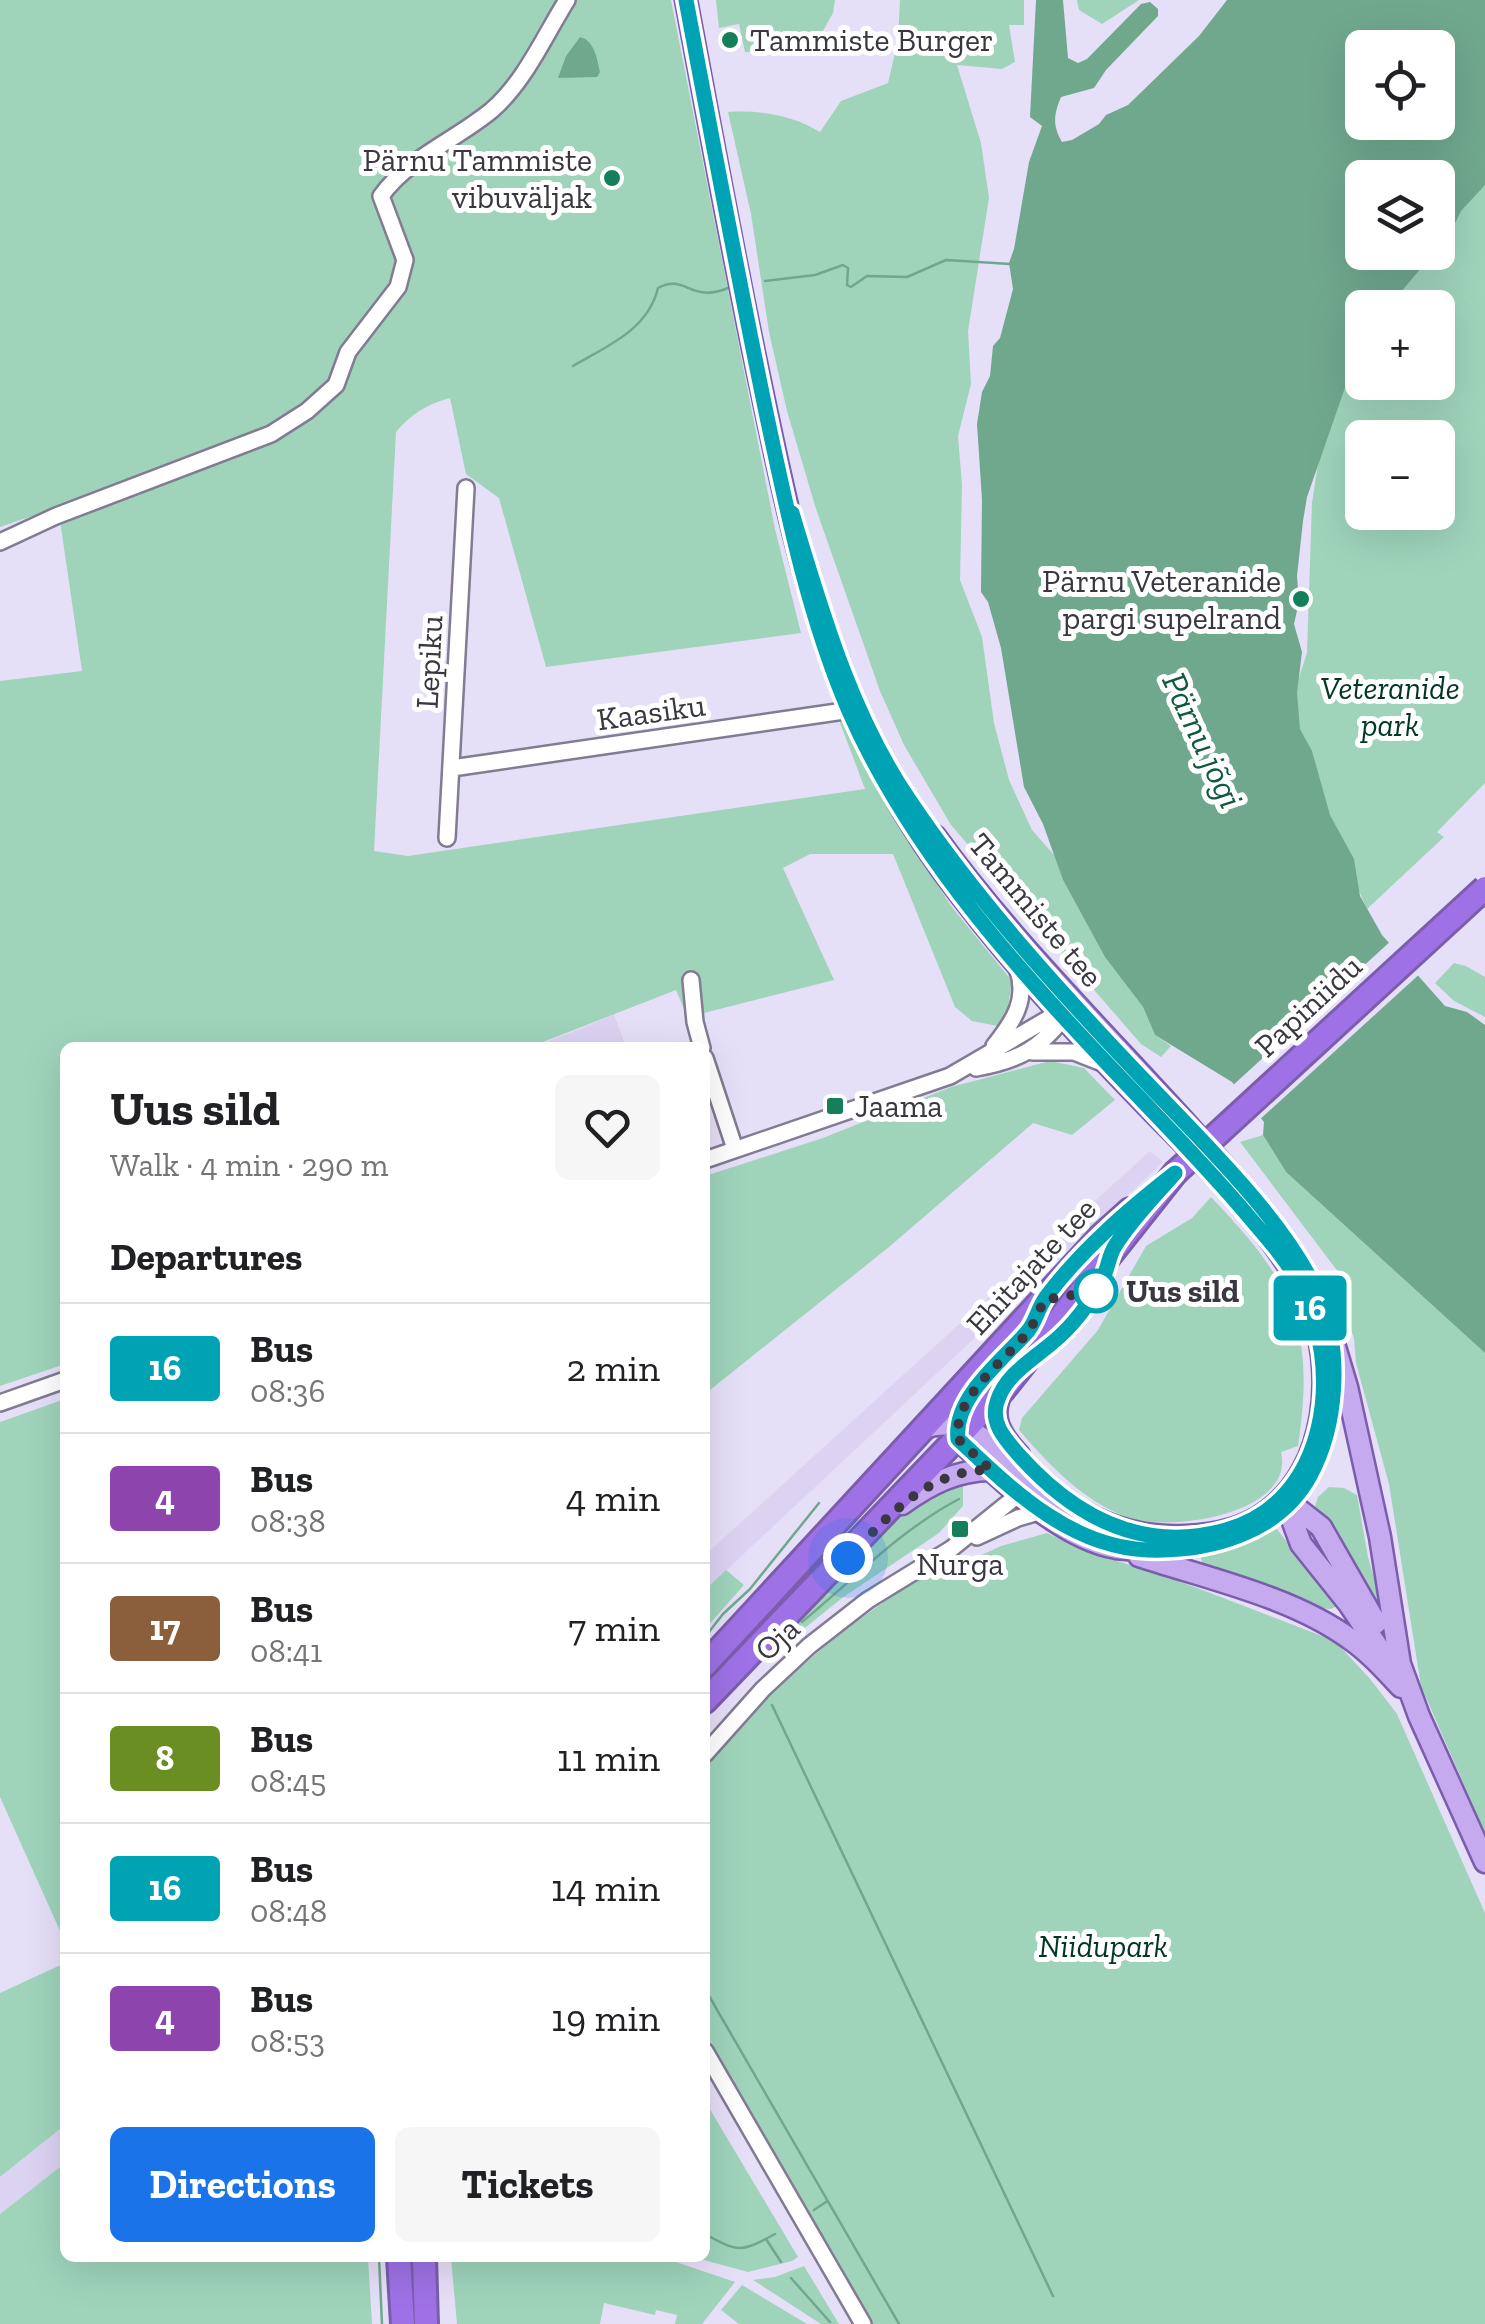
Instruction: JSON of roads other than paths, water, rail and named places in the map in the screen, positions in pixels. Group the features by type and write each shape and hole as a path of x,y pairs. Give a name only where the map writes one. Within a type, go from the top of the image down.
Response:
{"highway":[{"name":"Papiniidu","path":"1175,1173 1485,888"},
{"name":"Ehitajate tee","path":"710,1660 1101,1236 1175,1173"},
{"name":"Ehitajate tee","path":"710,1696 1003,1390 1175,1173"},
{"path":"399,2262 403,2324"},
{"path":"424,2262 426,2324"}],"main road":[{"name":"Tammiste tee","path":"686,0 780,476 854,710 903,812 941,869 1011,955 1212,1150 1313,1283 1331,1332"},
{"name":"Tammiste tee","path":"854,710 907,798 1066,1011 1111,1068 1190,1149 1293,1273 1311,1309 1322,1360 1322,1412 1310,1456 1287,1503"},
{"path":"1044,1300 1032,1327 980,1384 962,1410 960,1431 991,1470 1076,1533 1324,1622 1348,1637 1401,1687"},
{"path":"1114,1548 1167,1550 1214,1543 1254,1531 1287,1503 1311,1474 1328,1426 1333,1376 1331,1332"},
{"path":"1331,1332 1380,1538 1400,1664"},
{"path":"1003,1390 995,1408 997,1426 1014,1450 1071,1505"},
{"path":"924,1428 938,1423 960,1431 1071,1505 1098,1520 1132,1531 1180,1537 1222,1532 1287,1503"},
{"path":"785,1614 802,1606 894,1510 913,1496 965,1470 991,1470"},
{"path":"1287,1503 1320,1527 1400,1664 1419,1716 1485,1862"},
{"path":"1287,1503 1301,1544 1349,1604 1419,1716"},
{"path":"1274,1602 1335,1616 1349,1604 1353,1581"}],"street":[{"path":"0,542 38,523 271,434 307,411 336,384 348,352 398,288 406,260 381,196 396,174 433,153 514,88 566,0"},
{"name":"Lepiku","path":"447,838 466,488"},
{"name":"Kaasiku","path":"452,768 854,710"},
{"path":"986,1056 1019,1008 1022,983 1011,955"},
{"path":"691,980 700,1042"},
{"path":"1028,1053 1046,1039 1066,1011"},
{"path":"962,1070 1066,1011"},
{"path":"710,1158 962,1070 1028,1053 1074,1052 1111,1068"},
{"path":"710,1073 736,1150"},
{"path":"0,1404 60,1382"},
{"path":"1020,1494 1035,1492 1071,1505"},
{"name":"Oja","path":"710,1748 763,1689 809,1646 868,1600 950,1549 1020,1494"},
{"name":"Oja","path":"950,1549 1042,1511"},
{"path":"710,2060 863,2324"}],"water":[{"name":"Pärnu jõgi","path":"1036,0 1063,0 1068,58 1078,63 1087,59 1141,4 1150,2 1158,9 1158,16 1094,88 1061,97 1055,120 1062,142 1072,140 1099,124 1106,115 1128,105 1199,36 1227,0 1485,0 1485,185 1455,223 1455,160 1345,160 1345,270 1420,270 1402,290 1345,290 1345,388 1307,497 1294,624 1302,652 1297,693 1300,729 1312,751 1330,815 1354,859 1360,896 1382,935 1445,1006 1467,1012 1485,1025 1485,1353 1286,1172 1263,1135 1264,1122 1232,1082 1155,1035 1143,1007 1105,957 1063,880 1043,824 1024,787 1001,648 988,602 981,592 982,500 977,424 982,392 990,376 993,346 1000,338 1013,289 1009,263 1029,162 1042,126 1030,117"},
{"path":"580,37 592,46 600,72 597,77 558,78 566,56"}],"waterway":[{"path":"765,281 815,275 843,265 848,268 847,285 851,287 867,276 907,277 946,260 1010,264"},
{"path":"573,366 636,326 653,303 658,288 675,284 705,293 728,288"},
{"path":"802,1622 897,1540 959,1499"},
{"path":"710,1631 750,1589 819,1503"},
{"path":"772,1705 1053,2296"},
{"path":"710,1998 899,2324"},
{"path":"814,2210 826,2202"},
{"path":"710,2237 740,2248 775,2234"},
{"path":"766,2239 781,2262"},
{"path":"379,2262 382,2324"},
{"path":"791,2278 830,2322"}],"place":[{"name":"Tammiste Burger","path":"730,40"},
{"name":"Pärnu Tammiste vibuväljak","path":"612,178"},
{"name":"Pärnu Veteranide pargi supelrand","path":"1301,599"},
{"name":"Jaama","path":"835,1106"},
{"name":"Uus sild","path":"1096,1291"},
{"name":"Nurga","path":"960,1529"}],"park label":[{"name":"Veteranide park","path":"1390,706"},
{"name":"Niidupark","path":"1103,1946"}]}
